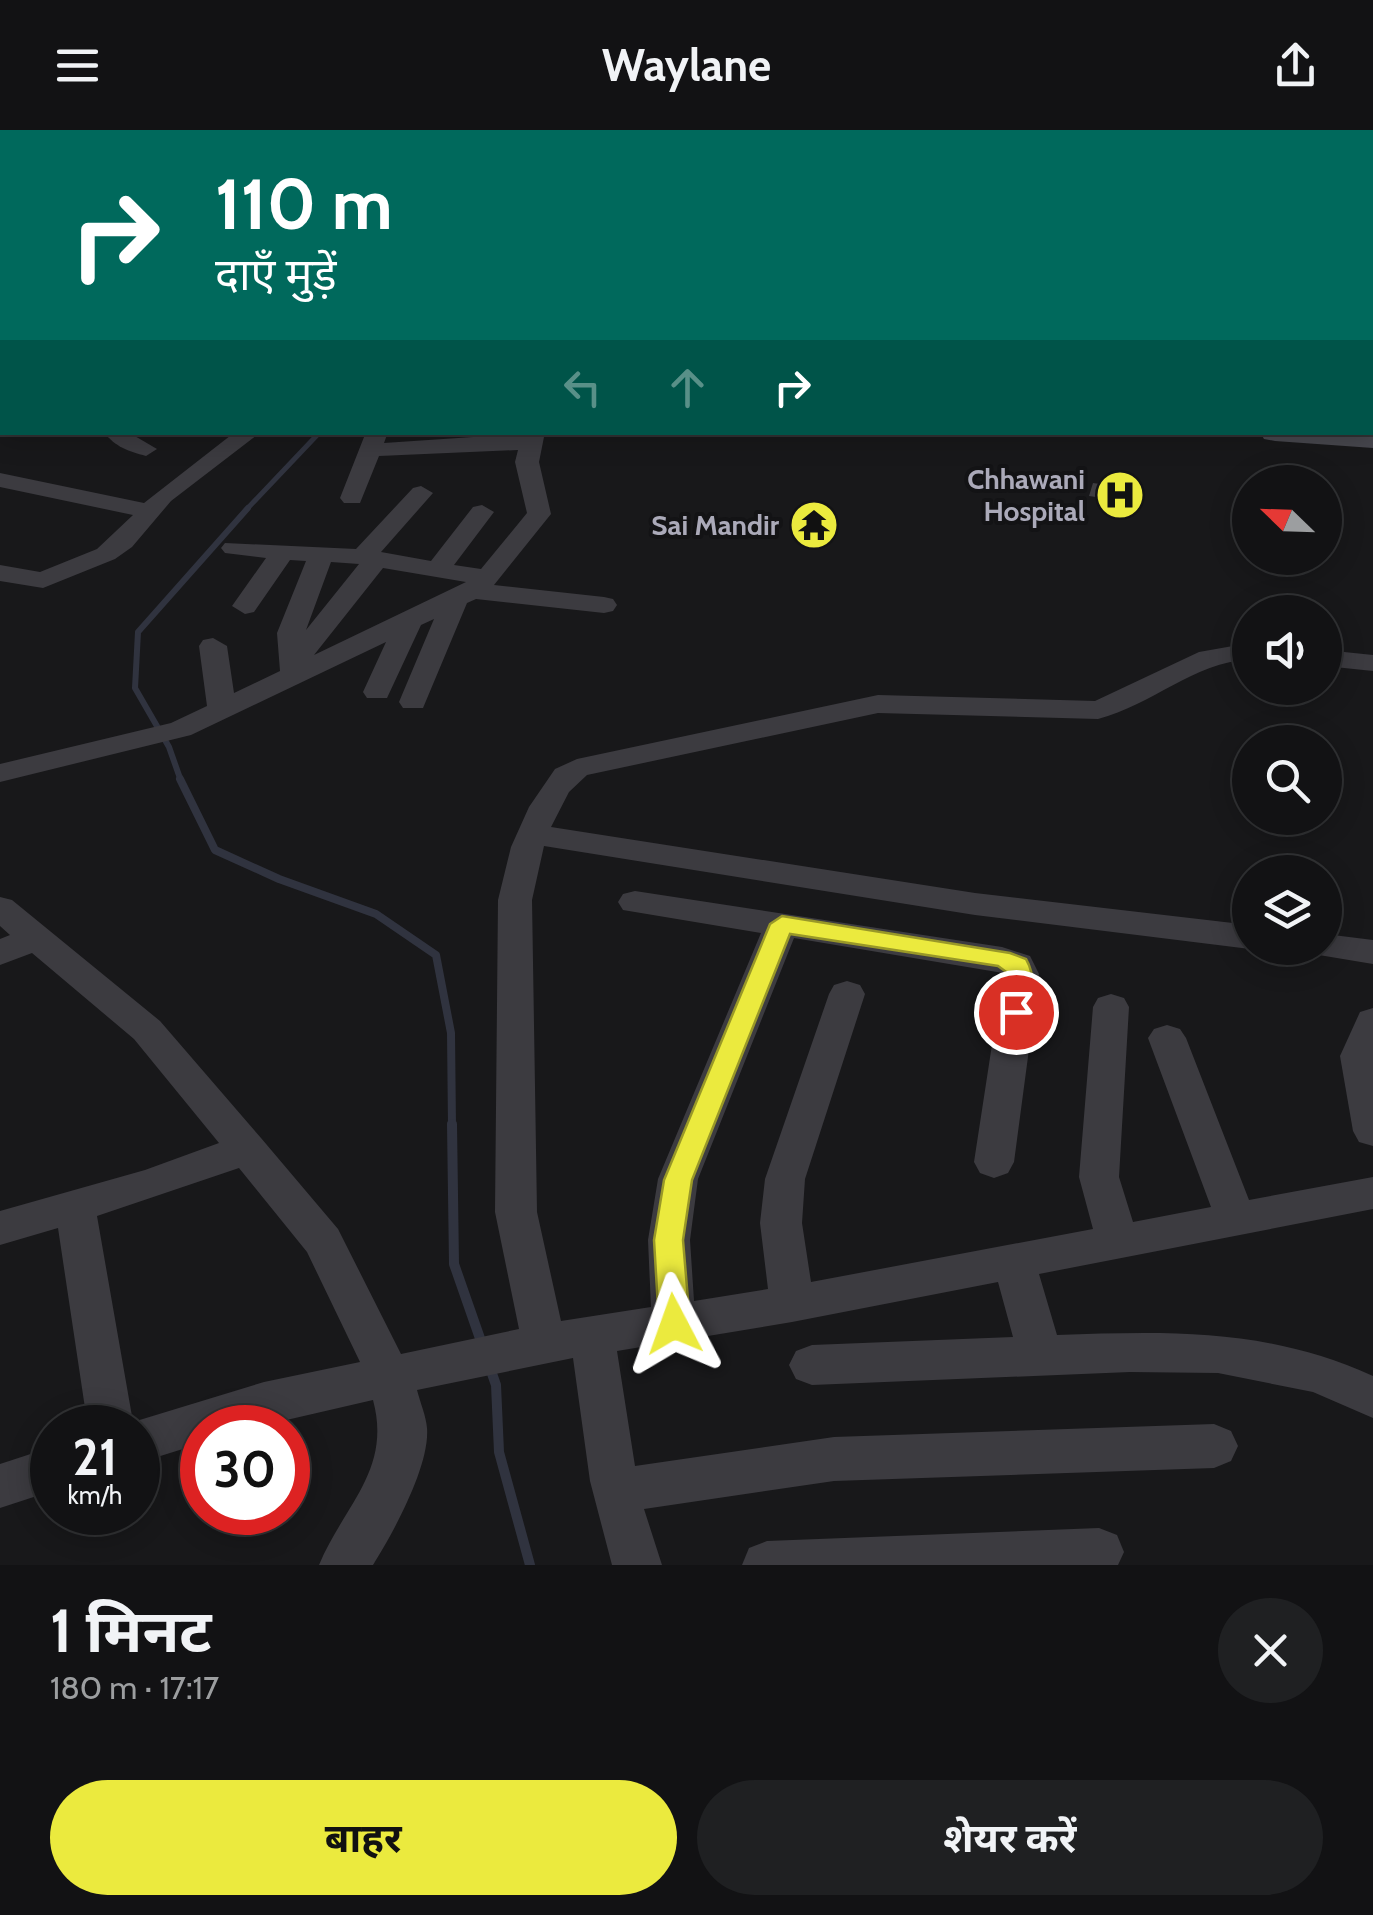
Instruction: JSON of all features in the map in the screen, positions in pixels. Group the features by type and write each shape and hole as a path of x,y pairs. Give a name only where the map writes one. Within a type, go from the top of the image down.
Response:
{"main road":[{"path":"1312,435 1373,440"}],"street":[{"path":"118,435 146,449"},
{"path":"0,573 33,581 54,576 116,548 168,492 246,435"},
{"path":"352,498 373,441 533,438 527,462 539,514 472,589 413,702"},
{"path":"0,480 148,511"},
{"path":"292,671 370,558 421,493"},
{"path":"437,570 482,512"},
{"path":"234,548 370,558 437,570 472,589 604,605"},
{"path":"245,606 283,552"},
{"path":"292,671 292,633 321,554"},
{"path":"0,773 181,729 292,671 472,589"},
{"path":"376,692 410,620"},
{"path":"213,646 222,709"},
{"path":"529,1347 516,1212 514,900 518,875 533,834 561,777 577,768 878,704 1098,710 1121,703 1209,654 1232,652"},
{"path":"1342,660 1373,663"},
{"path":"533,834 976,904 1232,935"},
{"path":"635,902 1002,958 1017,964 1021,974 994,1162"},
{"path":"0,908 17,946 146,1030 323,1241 409,1373 401,1455 370,1525 344,1565"},
{"path":"674,1324 668,1240 678,1180 782,924"},
{"path":"1342,948 1373,952"},
{"path":"792,1304 781,1223 785,1180 848,994"},
{"path":"1111,1006 1099,1176 1117,1240"},
{"path":"1373,1022 1359,1056 1373,1130"},
{"path":"1167,1038 1235,1216"},
{"path":"0,1228 151,1184 247,1148"},
{"path":"160,1435 264,1403 529,1347 792,1304 1235,1216 1373,1193"},
{"path":"75,1206 107,1405"},
{"path":"1013,1260 1040,1356"},
{"path":"593,1338 616,1492 637,1565"},
{"path":"812,1365 1130,1352 1248,1357 1321,1374 1373,1398"},
{"path":"616,1492 829,1460 922,1453 1214,1446"},
{"path":"0,1486 30,1476"},
{"path":"767,1565 1099,1552"}],"building":[{"path":"1093,483 1141,490 1137,503 1089,496"}],"waterway":[{"path":"246,510 317,435"},
{"path":"181,781 169,747 135,688 138,632 248,508"},
{"path":"180,779 215,850 279,879 376,914 436,955 451,1033 452,1126"},
{"path":"452,1124 454,1264 483,1347"},
{"path":"489,1365 496,1385 499,1452 530,1565"}],"place":[{"name":"Chhawani Hospital","path":"1120,495"},
{"name":"Sai Mandir","path":"814,525"}],"route":[{"path":"674,1324 668,1240 678,1180 782,924 1002,958 1017,964 1021,974 1016,1012"}]}
